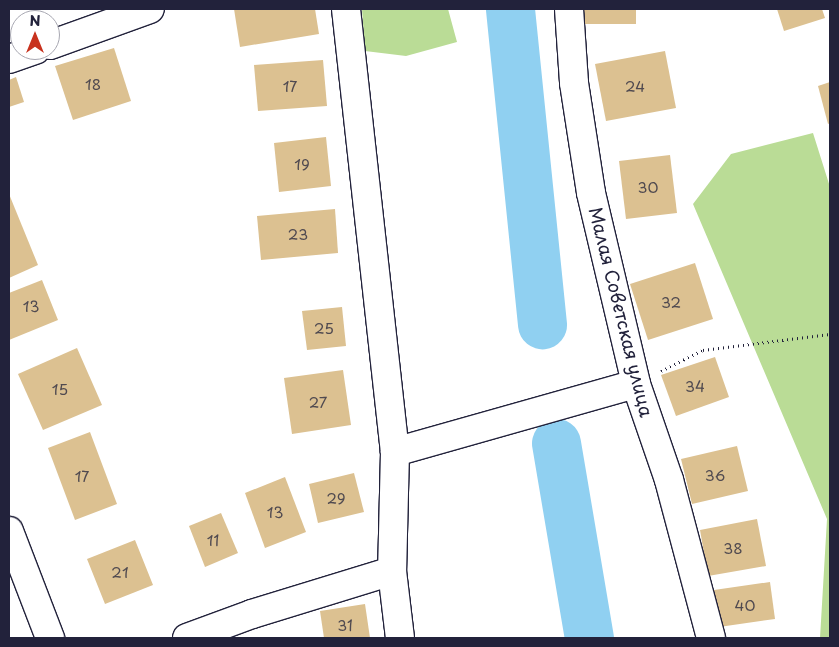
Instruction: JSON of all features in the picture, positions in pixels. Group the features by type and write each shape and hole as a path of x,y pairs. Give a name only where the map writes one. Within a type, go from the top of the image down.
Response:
{"street":[{"path":"60,40 150,9"},
{"path":"346,9 395,452 392,572 400,638"},
{"name":"Малая Советская улица","path":"569,9 574,83 590,192 636,384 669,480 711,638"},
{"path":"395,452 636,384"},
{"path":"9,531 50,638"},
{"path":"187,638 252,614 392,572"}],"path":[{"path":"636,384 703,350 830,334"}],"green space":[{"path":"362,9 448,9 457,42 406,56 365,51"},
{"path":"813,133 830,187 830,638 820,638 827,519 693,204 731,154"}],"building":[{"path":"234,9 315,9 319,34 240,47"},
{"path":"580,9 636,9 636,24 580,24"},
{"path":"777,9 822,9 825,18 784,31"},
{"path":"114,48 131,101 73,120 55,66"},
{"path":"665,51 676,108 606,121 595,64"},
{"path":"323,60 327,106 258,111 254,65"},
{"path":"16,77 24,102 9,107 9,80"},
{"path":"830,82 830,123 828,124 818,86"},
{"path":"326,137 331,186 279,192 274,143"},
{"path":"670,155 677,213 626,219 619,161"},
{"path":"9,194 38,265 9,278"},
{"path":"335,209 338,253 261,260 257,216"},
{"path":"695,263 713,319 648,340 630,284"},
{"path":"42,280 58,320 9,340 9,293"},
{"path":"342,307 346,346 307,350 302,311"},
{"path":"77,348 102,405 43,430 18,374"},
{"path":"715,357 729,397 676,416 661,375"},
{"path":"343,370 351,425 292,434 284,378"},
{"path":"90,432 117,504 75,520 48,448"},
{"path":"737,446 748,491 692,504 681,459"},
{"path":"354,473 364,512 318,523 309,484"},
{"path":"285,477 306,532 265,548 245,493"},
{"path":"221,513 238,553 205,567 189,526"},
{"path":"757,519 766,566 708,576 700,530"},
{"path":"135,540 153,585 105,604 87,559"},
{"path":"770,582 775,619 719,627 714,590"},
{"path":"365,604 370,638 324,638 320,611"}],"waterway":[{"path":"510,9 542,324"},
{"path":"556,443 589,638"}]}
